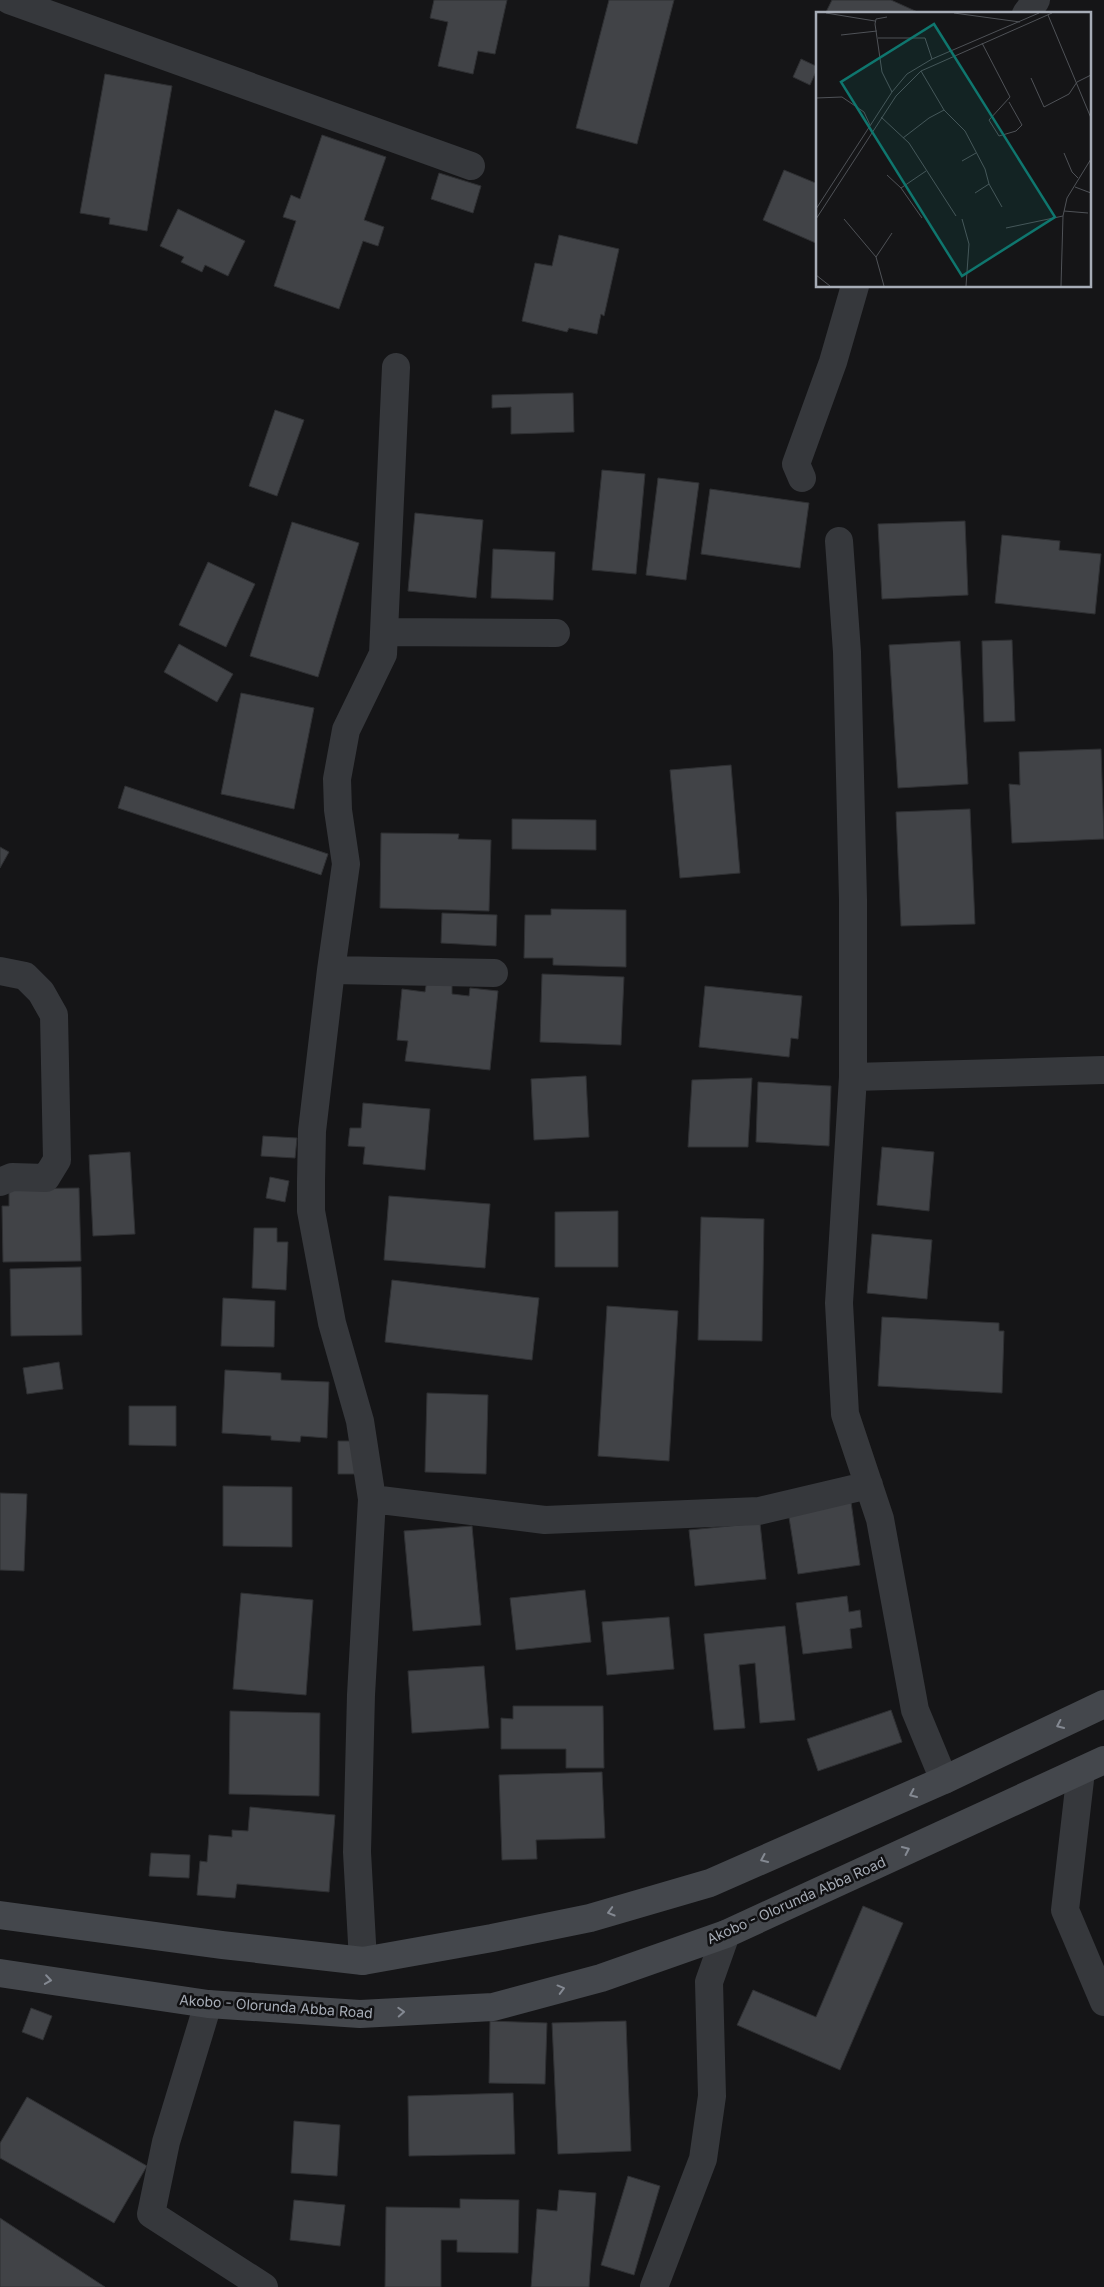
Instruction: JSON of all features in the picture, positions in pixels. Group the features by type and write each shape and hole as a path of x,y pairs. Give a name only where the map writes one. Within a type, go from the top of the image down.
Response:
{"main road":[{"path":"0,1915 223,1945 363,1961 492,1938 590,1918 710,1883 944,1780 1104,1704"},
{"name":"Akobo - Olorunda Abba Road","path":"0,1973 208,2004 360,2014 493,2007 601,1978 726,1934 952,1828 1092,1766"}],"street":[{"path":"9,0 471,166"},
{"path":"1027,12 1036,0"},
{"path":"802,478 796,464 833,362 854,288"},
{"path":"363,1961 357,1852 360,1695 372,1499 360,1421 332,1323 311,1211 312,1131 346,864 338,810 337,779 346,730 382,654 396,367"},
{"path":"839,540 847,652 853,900 853,1077 839,1303 845,1414 880,1518 915,1710 944,1780"},
{"path":"384,632 556,633"},
{"path":"331,970 494,973"},
{"path":"0,971 25,976 41,992 54,1015 57,1160 46,1178 12,1177 0,1182"},
{"path":"853,1077 1104,1070"},
{"path":"372,1499 545,1520 760,1511 869,1485"},
{"path":"1092,1766 1065,1910 1104,2002"},
{"path":"654,2287 703,2159 712,2096 709,1982 726,1934"},
{"path":"208,2004 166,2142 151,2214 264,2287"}],"building":[{"path":"434,0 507,0 495,54 478,51 473,74 438,66 448,22 430,18"},
{"path":"609,0 674,0 637,144 576,128"},
{"path":"832,0 891,0 918,12 826,12"},
{"path":"801,59 816,66 816,72 810,85 793,77"},
{"path":"105,74 172,86 147,231 109,224 110,218 80,213"},
{"path":"322,135 386,157 364,220 384,227 378,246 363,241 339,309 274,286 296,221 283,217 291,195 300,199"},
{"path":"784,170 816,183 816,243 763,220"},
{"path":"439,173 481,186 473,213 431,199"},
{"path":"178,209 245,241 228,276 205,265 202,272 181,262 184,257 160,246"},
{"path":"559,235 619,249 604,316 601,314 597,334 569,328 567,332 522,321 535,263 552,266"},
{"path":"573,393 574,432 511,434 511,407 492,408 492,395"},
{"path":"275,410 304,420 277,496 249,486"},
{"path":"602,470 645,474 636,574 592,570"},
{"path":"658,478 699,483 686,580 646,575"},
{"path":"710,489 809,503 800,568 701,554"},
{"path":"415,513 483,520 476,598 408,591"},
{"path":"965,521 968,595 882,599 878,524"},
{"path":"292,522 359,543 318,677 250,656"},
{"path":"1002,535 1060,541 1059,550 1101,554 1095,614 995,603"},
{"path":"493,549 555,552 553,600 491,598"},
{"path":"208,562 255,584 226,647 179,625"},
{"path":"1012,640 1015,721 984,722 982,641"},
{"path":"960,641 968,784 898,788 889,645"},
{"path":"179,644 233,674 217,702 164,672"},
{"path":"241,693 314,708 294,809 221,794"},
{"path":"1101,749 1104,839 1012,843 1009,784 1020,785 1019,752"},
{"path":"731,765 740,873 680,878 670,770"},
{"path":"125,786 328,854 321,875 118,808"},
{"path":"970,809 975,924 901,926 896,812"},
{"path":"512,819 596,820 596,850 512,849"},
{"path":"381,833 459,834 458,839 491,840 489,911 380,908"},
{"path":"0,847 9,852 0,868"},
{"path":"551,909 626,910 626,967 553,965 553,958 524,958 525,915 551,915"},
{"path":"442,913 497,915 496,946 441,943"},
{"path":"542,974 624,977 621,1045 540,1042"},
{"path":"427,980 452,983 452,994 469,996 470,988 498,991 490,1070 405,1061 408,1041 397,1040 402,989 425,992"},
{"path":"705,986 802,996 798,1039 791,1038 789,1057 699,1047"},
{"path":"586,1076 589,1137 534,1140 531,1079"},
{"path":"752,1078 748,1147 688,1147 692,1080"},
{"path":"758,1082 831,1086 829,1146 756,1142"},
{"path":"363,1103 430,1109 425,1170 363,1164 365,1147 348,1146 350,1128 361,1128"},
{"path":"263,1136 297,1138 295,1158 261,1156"},
{"path":"882,1147 934,1152 929,1211 877,1205"},
{"path":"130,1152 135,1234 93,1236 89,1155"},
{"path":"270,1177 289,1181 285,1202 266,1198"},
{"path":"79,1188 81,1261 3,1262 2,1206 9,1206 9,1189"},
{"path":"389,1196 490,1204 485,1268 384,1260"},
{"path":"618,1211 618,1267 555,1267 555,1212"},
{"path":"701,1217 764,1219 762,1341 698,1340"},
{"path":"254,1228 277,1228 277,1242 288,1242 286,1290 252,1288"},
{"path":"872,1234 932,1240 927,1299 867,1293"},
{"path":"81,1267 82,1335 11,1336 10,1269"},
{"path":"392,1280 539,1298 532,1360 385,1342"},
{"path":"223,1298 275,1301 274,1347 221,1346"},
{"path":"607,1306 678,1311 669,1461 598,1456"},
{"path":"882,1317 999,1323 999,1331 1004,1331 1002,1393 878,1386"},
{"path":"59,1362 63,1389 27,1394 23,1368"},
{"path":"225,1370 281,1373 281,1380 329,1382 327,1438 301,1436 300,1442 271,1440 271,1436 222,1433"},
{"path":"427,1393 488,1395 486,1474 425,1472"},
{"path":"129,1406 176,1406 176,1446 129,1445"},
{"path":"338,1441 361,1441 361,1474 338,1474"},
{"path":"223,1486 292,1487 292,1547 223,1546"},
{"path":"0,1493 27,1494 24,1571 0,1570"},
{"path":"851,1502 860,1565 798,1574 788,1511"},
{"path":"760,1523 766,1579 695,1586 689,1530"},
{"path":"472,1526 481,1625 413,1631 404,1531"},
{"path":"585,1590 591,1642 516,1650 510,1598"},
{"path":"241,1593 313,1600 306,1695 233,1689"},
{"path":"847,1596 849,1612 860,1610 862,1627 850,1629 852,1648 803,1654 796,1603"},
{"path":"669,1617 674,1669 607,1675 602,1622"},
{"path":"785,1626 795,1720 760,1723 755,1663 739,1665 745,1728 714,1730 704,1634"},
{"path":"484,1666 489,1728 412,1733 408,1671"},
{"path":"513,1706 603,1706 604,1768 566,1768 566,1749 501,1749 501,1718 513,1719"},
{"path":"891,1710 902,1742 818,1771 807,1739"},
{"path":"230,1711 320,1713 319,1796 229,1794"},
{"path":"602,1772 605,1838 536,1840 537,1859 502,1860 499,1775"},
{"path":"250,1807 335,1815 329,1892 237,1884 235,1898 197,1895 200,1861 207,1862 209,1835 232,1837 232,1830 248,1831"},
{"path":"151,1853 190,1855 189,1878 149,1876"},
{"path":"863,1906 903,1923 840,2070 737,2025 753,1990 816,2017"},
{"path":"31,2008 52,2016 43,2040 22,2032"},
{"path":"490,2021 547,2023 545,2084 489,2083"},
{"path":"626,2021 631,2151 558,2154 552,2023"},
{"path":"513,2093 515,2154 409,2156 408,2096"},
{"path":"27,2097 147,2166 114,2223 0,2158 0,2143"},
{"path":"294,2121 340,2125 337,2176 291,2173"},
{"path":"628,2176 660,2186 634,2275 601,2265"},
{"path":"559,2190 596,2193 589,2287 531,2287 537,2209 557,2211"},
{"path":"460,2199 519,2200 518,2253 457,2252 457,2240 441,2240 441,2287 385,2287 386,2207 460,2208"},
{"path":"294,2200 345,2205 340,2246 290,2240"},
{"path":"0,2218 105,2287 0,2287"}]}
